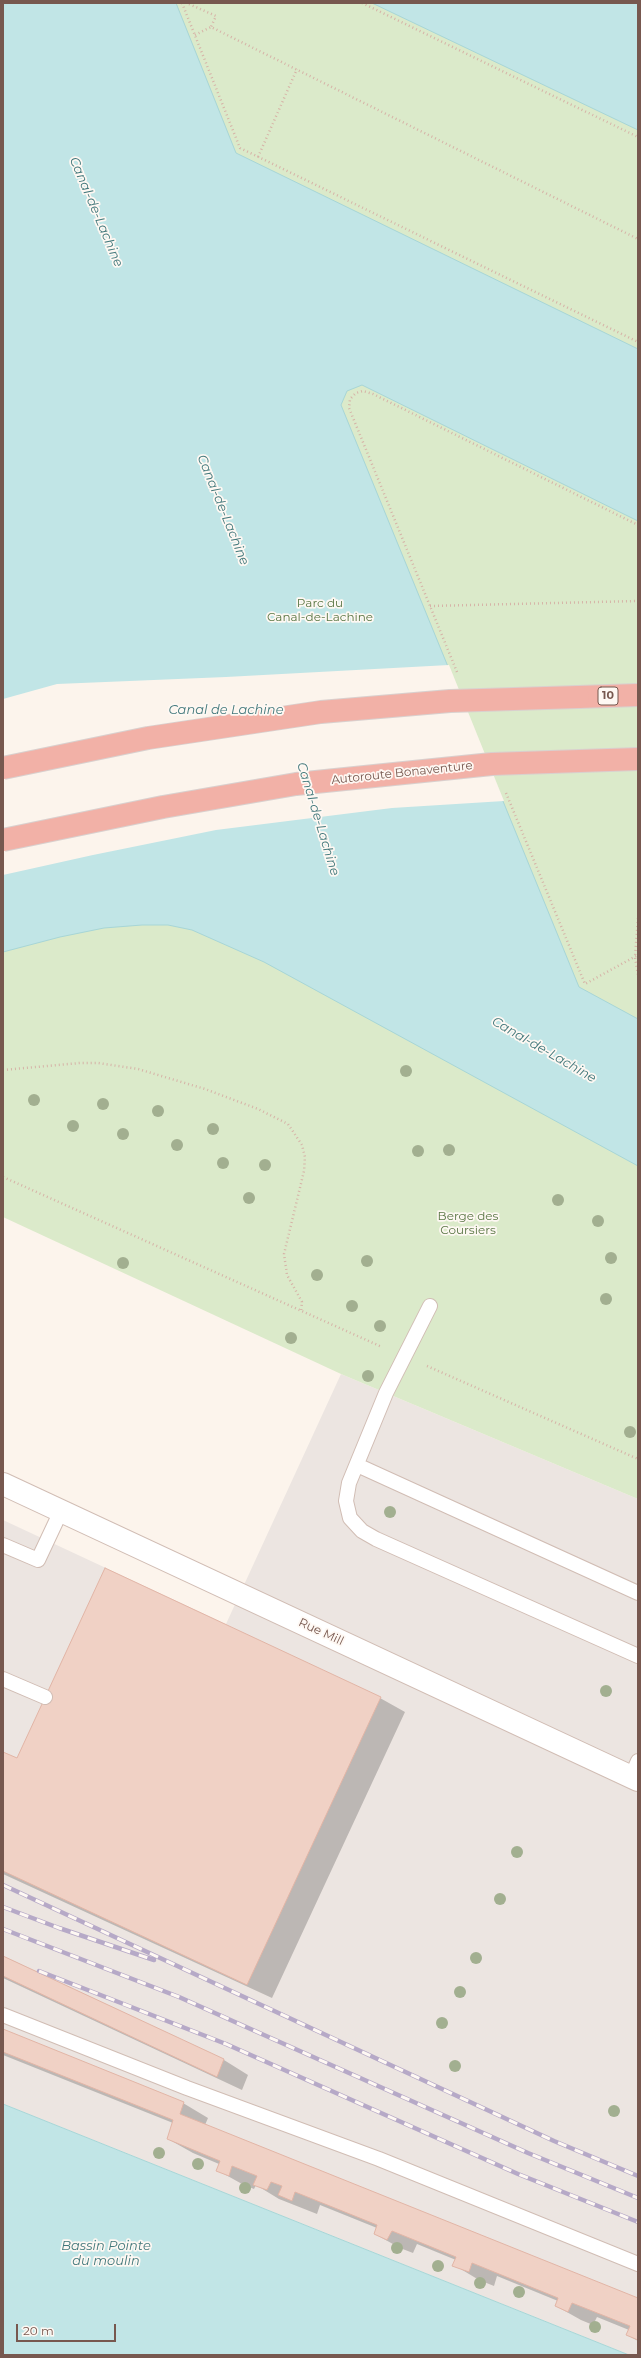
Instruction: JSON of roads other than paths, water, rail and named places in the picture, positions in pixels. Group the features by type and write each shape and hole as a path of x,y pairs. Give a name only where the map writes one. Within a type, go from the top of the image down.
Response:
{"highway":[{"name":"10","path":"3,768 141,739 322,712 450,701 638,695"},
{"name":"Autoroute Bonaventure","path":"3,840 163,807 296,784 492,764 638,759"}],"street":[{"name":"Rue Mill","path":"3,1484 636,1773"}],"lane":[{"path":"430,1306 386,1393 349,1483 346,1501 350,1518 362,1531 638,1656"},
{"path":"357,1465 638,1593"},
{"path":"3,1545 38,1560 61,1511"},
{"path":"3,1679 45,1697"},
{"path":"3,2015 187,2088 380,2158 638,2264"}],"water":[{"name":"Canal de Lachine","path":"3,3 176,3 236,153 638,349 638,521 362,385 347,391 341,405 579,987 638,1019 638,1166 264,962 192,930 168,925 142,925 104,928 60,937 3,952"},
{"path":"372,3 638,3 638,130"},
{"name":"Bassin Pointe du moulin","path":"3,2104 629,2355 3,2355"}],"railway":[{"path":"3,1885 554,2141 638,2176"},
{"path":"3,1907 59,1928 154,1960"},
{"path":"3,1929 179,1997 528,2153 638,2198"},
{"path":"39,1971 226,2044 518,2174 638,2222"}],"water label":[{"name":"Canal-de-Lachine","path":"96,212"},
{"name":"Canal-de-Lachine","path":"223,510"},
{"name":"Canal-de-Lachine","path":"318,819"},
{"name":"Canal-de-Lachine","path":"544,1050"}],"park label":[{"name":"Parc du Canal-de-Lachine","path":"320,610"},
{"name":"Berge des Coursiers","path":"468,1223"}]}
